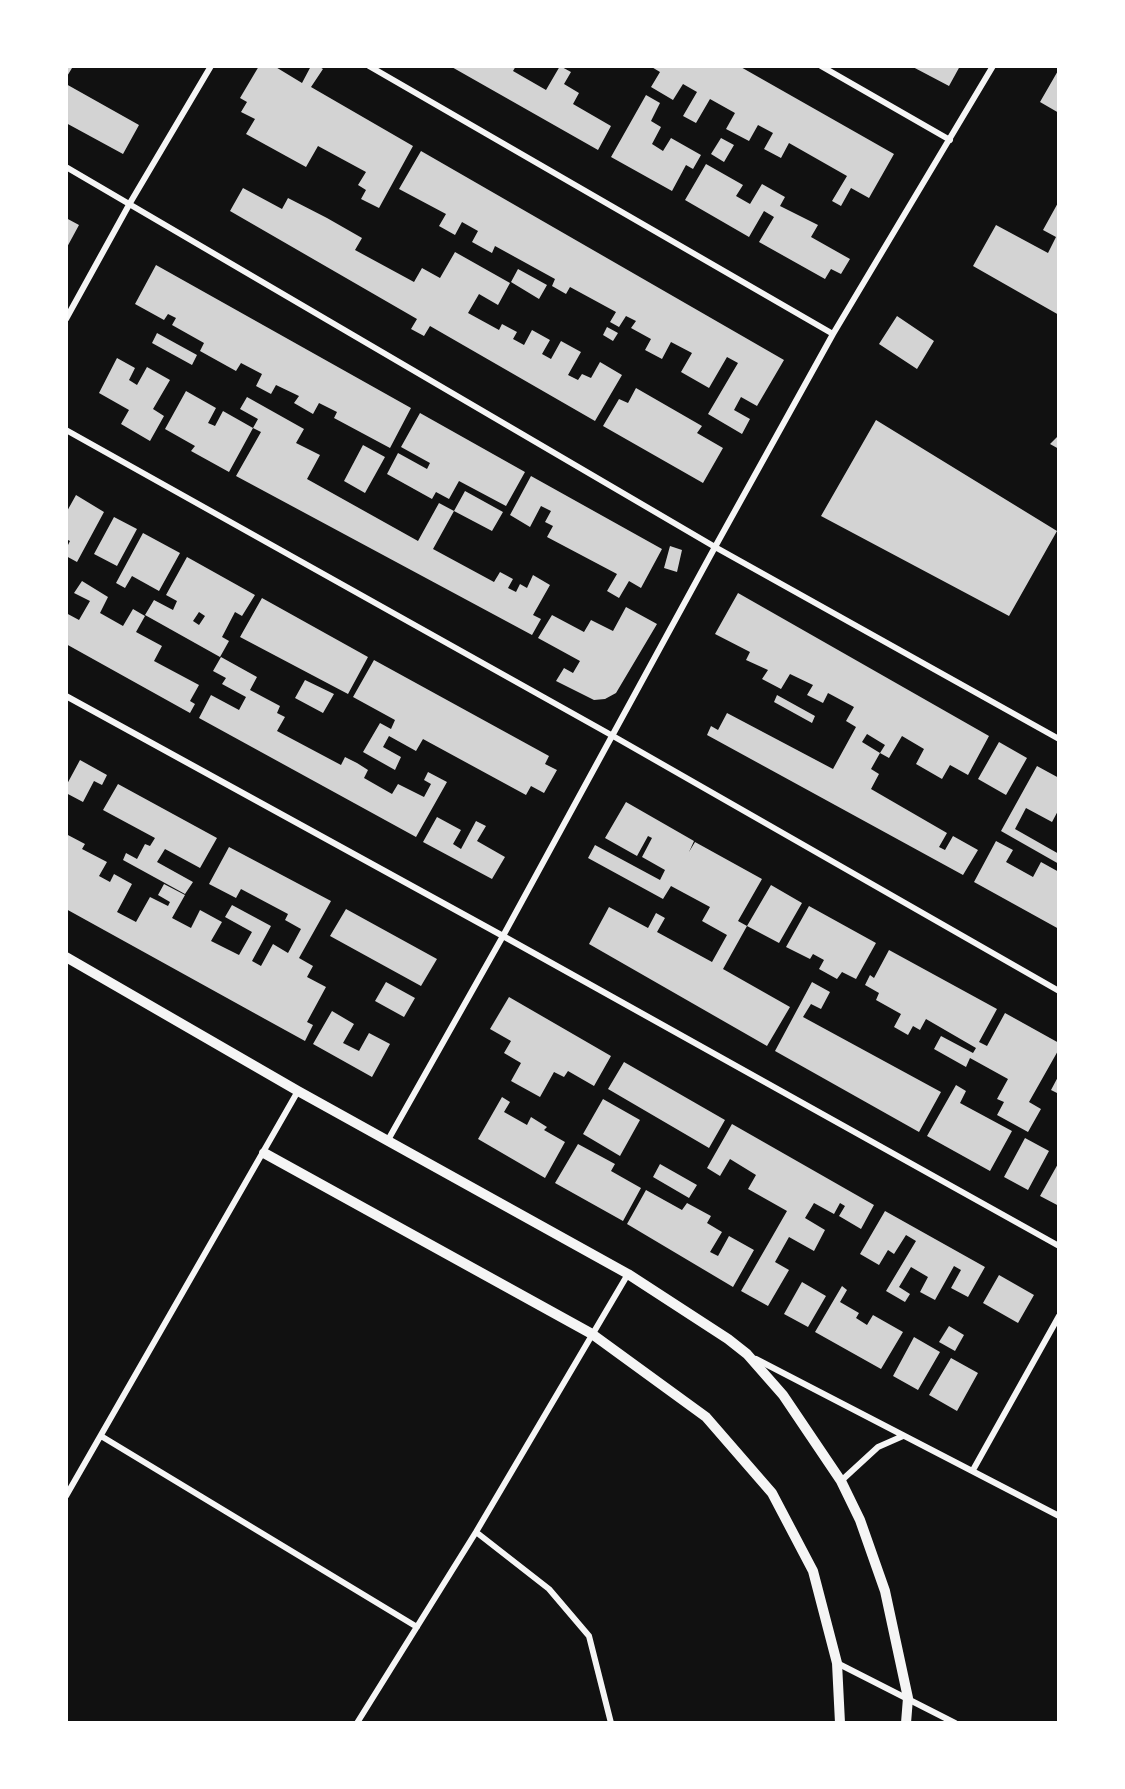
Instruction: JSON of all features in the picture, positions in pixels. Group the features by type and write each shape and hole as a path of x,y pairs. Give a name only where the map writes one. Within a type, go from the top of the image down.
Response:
{"street":[{"path":"66,320 130,203 211,66"},
{"path":"369,66 833,334"},
{"path":"821,66 950,140"},
{"path":"388,1140 614,736 833,334 993,66"},
{"path":"66,167 715,547 1059,739"},
{"path":"66,430 614,736 1059,991"},
{"path":"66,696 1059,1246"},
{"path":"66,957 298,1091 628,1274 728,1339 747,1354 783,1395 841,1481 860,1520 885,1592 908,1698 906,1723"},
{"path":"66,1496 298,1091"},
{"path":"264,1153 592,1334 706,1417 772,1493 813,1571 837,1663 840,1723"},
{"path":"357,1723 476,1532 628,1274"},
{"path":"974,1470 1059,1316"},
{"path":"747,1354 1059,1516"},
{"path":"100,1436 417,1628"},
{"path":"841,1481 878,1447 903,1436"},
{"path":"476,1532 549,1589 589,1636 611,1723"},
{"path":"837,1663 955,1723"}],"building":[{"path":"66,66 72,68 66,78"},
{"path":"259,66 274,66 302,83 311,66 318,66 323,69 311,87 413,146 379,208 361,199 366,190 358,185 366,172 318,146 306,167 246,134 255,119 241,112 247,102 240,98"},
{"path":"450,66 516,66 513,71 546,90 560,66 571,72 564,84 579,93 573,104 611,126 598,150"},
{"path":"650,66 739,66 894,154 869,198 851,188 841,206 832,201 847,176 789,143 781,158 764,149 773,133 758,125 749,141 726,129 735,113 710,99 696,123 683,116 697,92 683,84 673,100 651,87 660,72"},
{"path":"911,66 960,66 949,86"},
{"path":"1059,69 1059,113 1040,102"},
{"path":"66,84 139,125 123,154 66,123"},
{"path":"646,95 660,103 651,121 661,127 652,144 663,151 671,138 701,155 693,169 686,165 672,191 611,157"},
{"path":"721,138 734,145 724,162 711,154"},
{"path":"421,151 784,360 757,406 741,397 734,410 750,419 742,434 708,414 738,363 727,357 709,388 681,372 692,353 671,342 662,359 645,350 651,339 631,328 636,321 626,316 619,327 610,322 616,312 570,287 566,294 552,286 555,279 495,246 492,253 472,242 478,231 462,222 455,235 439,226 446,214 399,189"},
{"path":"706,164 743,185 736,196 750,204 762,184 785,197 780,206 818,225 811,237 850,259 841,274 831,269 825,279 759,242 774,217 764,211 749,237 685,200"},
{"path":"243,188 282,209 288,198 327,218 362,238 355,250 414,282 422,268 440,278 455,252 510,283 498,305 479,294 468,313 499,330 502,324 517,332 513,339 524,345 532,330 550,340 542,354 551,359 561,341 581,352 568,375 578,380 582,374 591,378 600,362 622,375 595,421 430,326 424,336 411,329 417,319 230,211"},
{"path":"1059,201 1059,315 973,266 996,225 1048,253 1056,237 1043,230"},
{"path":"66,218 79,225 66,249"},
{"path":"156,265 411,408 390,448 334,418 337,412 319,403 313,414 294,403 299,396 276,385 271,394 256,386 262,374 241,363 236,371 200,351 204,343 172,325 176,318 168,314 164,320 135,304"},
{"path":"518,269 547,285 539,299 511,282"},
{"path":"897,316 934,341 917,369 879,344"},
{"path":"607,327 618,333 613,341 603,335"},
{"path":"157,333 197,355 192,365 152,343"},
{"path":"117,358 135,368 129,380 137,385 147,367 170,380 153,409 164,416 150,441 121,424 129,410 99,393"},
{"path":"636,388 702,426 697,433 723,448 703,483 603,426 619,399 628,403"},
{"path":"186,391 216,408 208,423 215,426 223,411 253,428 229,472 191,451 195,446 165,429"},
{"path":"247,397 304,429 296,443 320,455 307,479 418,541 439,503 454,511 433,549 494,582 500,572 513,579 508,588 516,592 520,584 527,588 533,575 550,585 533,615 541,619 532,635 236,476 261,432 253,428 258,419 240,409"},
{"path":"420,413 525,472 506,506 459,481 449,499 436,492 432,499 387,474 398,453 427,469 430,463 401,447"},
{"path":"876,420 1057,531 1009,616 821,516"},
{"path":"1059,435 1059,449 1050,444"},
{"path":"363,445 385,457 365,493 344,481"},
{"path":"531,476 662,549 641,588 629,581 619,598 607,591 617,574 547,537 553,526 545,522 551,511 541,506 530,527 510,515"},
{"path":"465,491 503,512 492,531 454,511"},
{"path":"76,495 104,512 77,562 66,556 66,549 70,541 66,539 66,513"},
{"path":"114,517 137,529 117,566 94,554"},
{"path":"143,533 180,553 159,591 132,576 125,588 116,583"},
{"path":"670,546 682,550 677,572 664,568"},
{"path":"187,557 255,595 242,616 235,612 222,637 229,641 220,657 145,615 154,600 173,610 177,601 166,595","holes":["199,612 205,616 199,625 193,621"]},
{"path":"82,581 108,597 100,613 123,626 133,609 145,616 136,632 162,646 154,661 199,685 190,701 195,704 190,713 66,644 66,613 79,620 90,601 74,593"},
{"path":"738,593 989,736 968,775 950,765 942,779 916,764 924,749 902,736 889,758 880,753 871,769 879,774 871,789 947,833 939,847 945,850 953,836 978,850 963,875 707,735 711,726 718,730 727,713 833,769 856,727 846,721 854,707 828,693 823,703 807,695 813,685 790,674 781,689 762,679 768,670 746,660 750,652 715,634","holes":["867,734 885,745 880,753 862,742"]},
{"path":"262,598 368,657 348,694 240,637"},
{"path":"626,607 657,624 616,693 605,699 594,700 556,681 564,668 573,673 580,661 538,638 552,615 584,632 591,620 613,631"},
{"path":"221,657 257,677 250,690 280,706 277,713 285,717 277,731 341,765 345,757 357,763 368,770 364,778 392,794 398,784 424,797 431,784 424,780 428,772 447,782 416,837 199,718 211,695 239,710 246,697 222,684 226,678 213,671"},
{"path":"374,660 549,756 545,764 557,770 544,793 531,786 526,795 423,739 416,751 389,736 383,747 401,757 395,770 363,752 380,723 391,729 395,720 353,697"},
{"path":"305,680 334,694 323,713 295,698"},
{"path":"777,695 815,716 812,723 774,702"},
{"path":"999,742 1027,758 1006,795 978,779"},
{"path":"80,760 107,775 102,785 94,781 83,802 66,793 66,786"},
{"path":"1037,766 1059,778 1059,809 1052,822 1026,808 1015,829 1059,854 1059,864 1001,831"},
{"path":"118,784 217,838 200,868 165,849 157,862 193,882 185,894 123,860 126,853 137,859 145,844 150,846 155,838 103,810"},
{"path":"626,802 694,841 689,852 695,842 762,879 738,921 747,926 723,969 790,1007 767,1046 589,944 609,907 648,928 656,913 665,918 657,932 712,962 727,935 702,921 710,907 671,886 663,899 588,858 595,845 660,880 665,870 642,857 652,838 648,836 637,856 605,838"},
{"path":"437,817 461,830 453,844 461,849 476,821 486,826 477,841 505,857 492,879 423,842"},
{"path":"66,834 85,844 82,849 107,862 99,876 110,882 114,874 132,884 117,912 136,922 150,897 168,906 170,902 158,895 164,884 185,895 172,918 191,928 200,910 222,922 211,941 239,955 252,932 225,917 232,905 271,926 252,961 261,966 273,944 288,953 301,929 285,920 288,914 241,889 236,898 209,884 229,847 331,901 299,958 313,966 307,977 326,987 307,1022 313,1025 305,1041 66,909"},
{"path":"996,841 1013,850 1006,862 1033,877 1041,862 1059,872 1059,929 974,882"},
{"path":"771,885 802,903 779,943 747,926"},
{"path":"809,906 876,943 856,979 842,972 837,979 819,969 824,960 813,954 810,959 786,947"},
{"path":"346,909 437,959 421,986 330,936"},
{"path":"889,950 997,1009 979,1042 987,1046 1005,1013 1059,1043 1059,1049 1029,1102 1041,1109 1028,1132 997,1115 1004,1102 997,1099 1008,1079 970,1058 966,1067 934,1049 941,1036 973,1053 976,1048 926,1019 920,1030 913,1026 908,1035 894,1027 901,1014 876,1000 879,993 865,985 870,975 874,978"},
{"path":"386,982 415,998 404,1017 375,1001"},
{"path":"812,982 830,992 821,1009 811,1004 803,1017 941,1092 919,1132 775,1051"},
{"path":"509,997 611,1056 594,1086 568,1071 564,1077 554,1072 540,1097 511,1081 521,1063 504,1053 511,1041 490,1029"},
{"path":"332,1011 354,1024 343,1043 359,1051 369,1033 390,1044 372,1077 313,1044"},
{"path":"624,1062 725,1120 709,1148 608,1089"},
{"path":"1059,1075 1059,1094 1051,1090"},
{"path":"956,1085 966,1091 960,1103 1012,1131 990,1171 927,1136"},
{"path":"502,1097 510,1102 504,1112 527,1125 531,1117 547,1127 544,1130 565,1142 545,1178 478,1139"},
{"path":"603,1099 640,1120 620,1156 583,1134"},
{"path":"732,1124 874,1205 861,1229 839,1216 845,1206 840,1203 834,1214 814,1203 805,1218 825,1230 814,1251 789,1237 775,1262 789,1270 768,1306 741,1291 787,1211 748,1189 756,1175 730,1159 720,1176 707,1168"},
{"path":"1025,1138 1049,1151 1028,1190 1004,1177"},
{"path":"578,1144 615,1164 611,1171 641,1188 623,1221 555,1183"},
{"path":"1059,1162 1059,1206 1040,1196"},
{"path":"660,1164 697,1185 689,1198 653,1177"},
{"path":"646,1190 682,1210 687,1203 711,1216 707,1223 722,1232 710,1252 718,1256 729,1236 754,1250 733,1287 627,1224"},
{"path":"885,1211 985,1267 968,1297 951,1288 961,1270 954,1266 935,1300 920,1292 928,1277 911,1267 899,1287 910,1294 905,1302 886,1291 916,1241 906,1235 894,1254 888,1250 879,1265 860,1254"},
{"path":"999,1275 1034,1295 1018,1323 983,1303"},
{"path":"802,1282 826,1296 808,1327 784,1314"},
{"path":"842,1286 847,1290 840,1302 859,1313 856,1318 867,1325 873,1315 903,1332 881,1369 815,1332"},
{"path":"949,1326 964,1335 955,1351 939,1342"},
{"path":"914,1337 940,1352 918,1390 893,1376"},
{"path":"951,1358 978,1373 957,1411 929,1395"}]}
